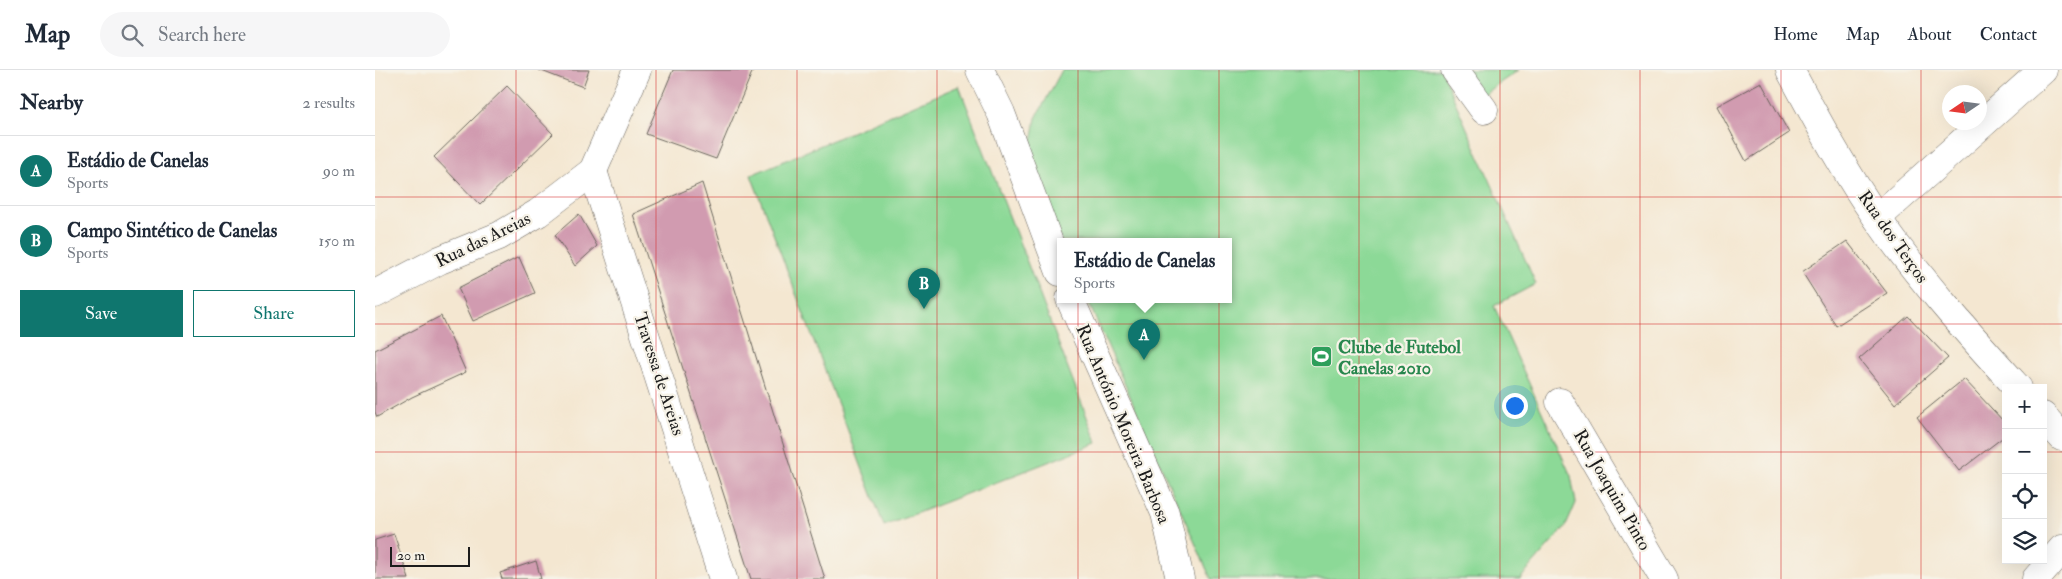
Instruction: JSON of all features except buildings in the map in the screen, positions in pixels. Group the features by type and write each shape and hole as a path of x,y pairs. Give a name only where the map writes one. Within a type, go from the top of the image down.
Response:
{"street":[{"name":"Rua das Areias","path":"375,294 440,260 499,236 538,213 593,170 637,70"},
{"path":"1455,70 1483,110"},
{"name":"Rua dos Terços","path":"1790,70 1832,147 1877,218 1942,304 2014,384"},
{"path":"1877,218 2043,70"},
{"path":"987,73 1057,264"},
{"name":"Travessa de Areias","path":"593,170 723,579"},
{"name":"Rua António Moreira Barbosa","path":"1072,303 1165,513 1180,579"},
{"name":"Rua Joaquim Pinto","path":"1560,402 1664,579"},
{"path":"2047,420 2062,436"},
{"path":"2036,579 2062,549"}],"green space":[{"name":"Clube de Futebol Canelas 2010","path":"1062,70 1441,70 1536,284 1494,306 1571,476 1576,503 1566,526 1520,579 1211,579 1089,303 1232,303 1232,238 1060,238 1030,155 1036,118"},
{"path":"1466,70 1519,70 1482,95"},
{"path":"959,86 1097,443 884,526 751,175"}],"place":[{"name":"Campo Sintético de Canelas","path":"924,309"},
{"name":"Clube de Futebol Canelas 2010","path":"1322,357"},
{"name":"Estádio de Canelas","path":"1144,360"}]}
